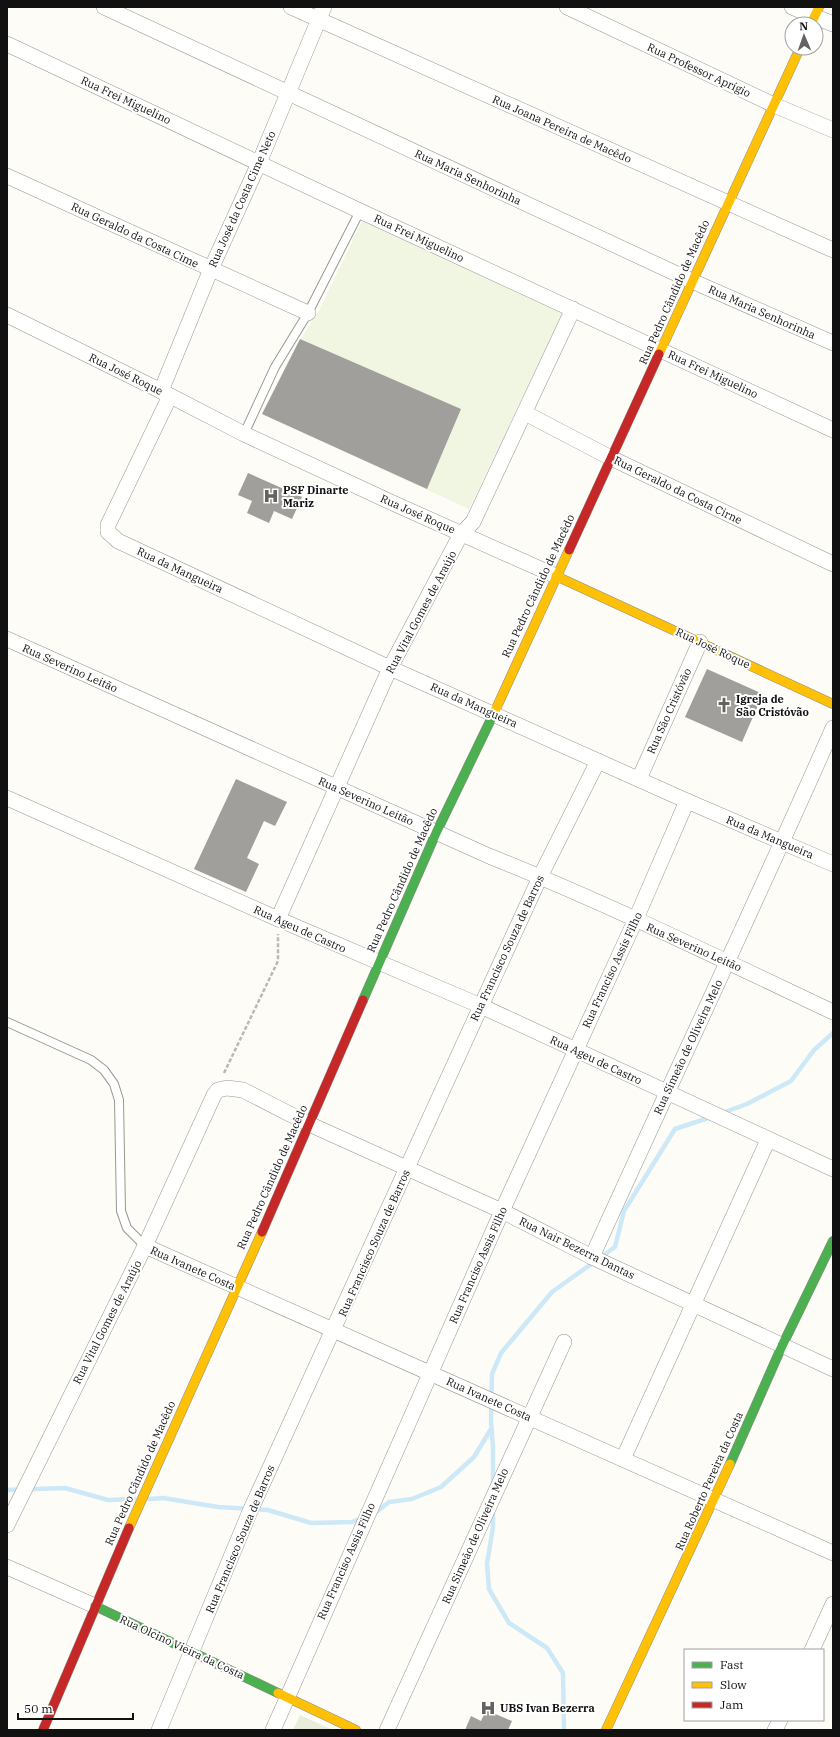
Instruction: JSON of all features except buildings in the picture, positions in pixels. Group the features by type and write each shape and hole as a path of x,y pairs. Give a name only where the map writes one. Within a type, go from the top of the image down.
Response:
{"street":[{"name":"Rua Maria Senhorinha","path":"104,7 692,281 833,342"},
{"name":"Rua Joana Pereira de Macêdo","path":"292,7 321,13 727,204 833,250"},
{"name":"Rua Professor Aprígio","path":"566,7 774,105 833,130"},
{"path":"792,7 815,16"},
{"name":"Rua José da Costa Cime Neto","path":"118,541 108,532 108,525 166,393 211,270 259,163 321,13"},
{"name":"Rua Frei Miguelino","path":"7,44 360,211 833,430"},
{"name":"Rua Pedro Cândido de Macêdo","path":"43,1730 95,1606 237,1288 436,833 494,713 796,56"},
{"name":"Rua Geraldo da Costa Cime","path":"7,176 308,313"},
{"name":"Rua Vital Gomes de Araújo","path":"278,919 338,788 390,668 461,534 473,522 573,309"},
{"name":"Rua José Roque","path":"7,315 166,393 244,434 833,704"},
{"name":"Rua Geraldo da Costa Cirne","path":"525,413 611,458 833,564"},
{"name":"Rua da Mangueira","path":"118,541 390,668 494,713 687,801 833,864"},
{"name":"Rua Severino Leitão","path":"7,639 436,833 540,877 635,921 727,961 833,1012"},
{"name":"Rua São Cristóvão","path":"639,779 700,642"},
{"name":"Rua Simeão de Oliveira Melo","path":"592,1256 783,842 833,728"},
{"name":"Rua Francisco Souza de Barros","path":"159,1730 252,1509 335,1330 540,877 598,761"},
{"name":"Rua Ageu de Castro","path":"7,798 278,919 481,1006 666,1093 833,1169"},
{"name":"Rua Franciso Assis Filho","path":"273,1730 502,1211 635,921 687,801"},
{"name":"Rua Nair Bezerra Dantas","path":"214,1095 218,1090 227,1088 244,1090 309,1124 502,1211 592,1256 833,1369"},
{"name":"Rua Vital Gomes de Araújo","path":"7,1525 145,1246 214,1095"},
{"path":"623,1459 768,1140"},
{"name":"Rua Roberto Pereira da Costa","path":"606,1730 714,1501 782,1346 833,1241"},
{"name":"Rua Ivanete Costa","path":"145,1246 833,1553"},
{"name":"Rua Simeão de Oliveira Melo","path":"387,1730 564,1342"},
{"name":"Rua Olcino Vieira da Costa","path":"7,1567 95,1606 356,1730"},
{"path":"812,1649 833,1604"},
{"path":"775,1730 780,1721"}],"lane":[{"path":"244,434 275,367 308,313 360,211"},
{"path":"7,1022 91,1060 104,1070 114,1084 119,1100 121,1211 127,1228 145,1246"}],"path":[{"path":"224,1074 278,961 278,919"}],"green space":[{"path":"364,217 565,309 469,509 262,414 294,350 321,307"},
{"path":"300,1715 333,1730 293,1730"}],"waterway":[{"path":"722,1113 747,1104 791,1081 814,1050 833,1033"},
{"path":"493,1484 491,1422 492,1374 501,1353 552,1292 615,1247 624,1211 675,1129 711,1117"},
{"path":"375,1513 389,1502 412,1499 441,1487 474,1457 491,1429"},
{"path":"7,1490 65,1488 108,1500 134,1499"},
{"path":"149,1499 163,1498 218,1507 268,1510 311,1523 352,1522 362,1518"},
{"path":"493,1509 493,1527 487,1564 489,1589 509,1623 547,1648 563,1673 564,1730"}],"traffic: fast":[{"path":"363,1000 436,833 494,713"},
{"path":"730,1464 782,1346 833,1241"},
{"path":"95,1606 278,1693"}],"traffic: slow":[{"path":"815,16 819,7"},
{"path":"659,354 796,56"},
{"path":"494,713 569,550"},
{"path":"556,576 833,704"},
{"path":"129,1528 262,1232"},
{"path":"606,1730 730,1464"},
{"path":"278,1693 356,1730"}],"traffic: jam":[{"path":"569,550 659,354"},
{"path":"262,1232 363,1000"},
{"path":"43,1730 129,1528"}],"place":[{"name":"PSF Dinarte Mariz","path":"271,496"},
{"name":"Igreja de São Cristóvão","path":"724,705"},
{"name":"UBS Ivan Bezerra","path":"488,1708"}]}
